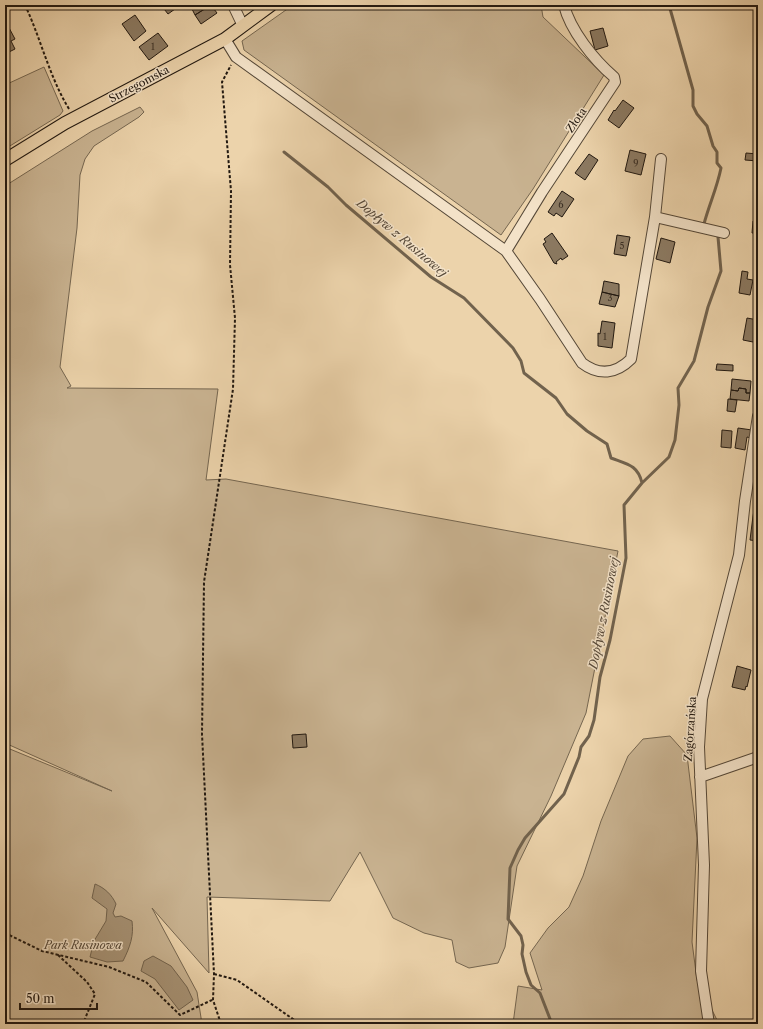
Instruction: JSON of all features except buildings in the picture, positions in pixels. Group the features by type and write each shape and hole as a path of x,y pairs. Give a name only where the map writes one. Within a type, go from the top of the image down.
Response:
{"main road":[{"name":"Strzegomska","path":"5,160 74,118 225,39 271,5"}],"street":[{"path":"233,5 243,26"},
{"name":"Złota","path":"506,251 542,192 615,82 614,77 602,67 570,24 564,5"},
{"path":"225,39 236,57 506,251 582,363 589,368 604,373 615,371 624,366 631,358 655,217 661,160"},
{"path":"655,217 724,233"},
{"name":"Zagórzańska","path":"709,1024 701,971 704,865 699,747 702,699 739,555 745,501 758,416"},
{"path":"700,778 758,757"}],"path":[{"path":"25,5 33,22 55,83 74,118"},
{"path":"221,1024 213,1000 214,974 202,734 204,582 233,389 235,318 230,265 231,190 222,82 236,57"},
{"path":"5,933 42,951 109,967 146,982 180,1015 213,1000"},
{"path":"58,955 83,977 96,994 83,1024"},
{"path":"214,974 237,980 300,1024"}],"green space":[{"path":"293,5 541,5 543,17 604,75 533,189 501,235 244,50 242,41"},
{"path":"44,67 63,111 60,115 5,149 5,85"},
{"name":"Park Rusinowa","path":"140,107 144,112 139,117 94,146 85,159 80,175 77,228 60,367 71,386 67,388 218,389 206,480 226,479 618,551 586,713 551,796 517,866 505,947 498,963 469,968 456,962 452,940 424,933 393,918 360,852 330,901 207,897 209,973 152,908 197,992 202,1024 5,1024 5,747 112,791 5,743 5,186 92,131"},
{"path":"670,736 687,755 697,838 692,942 697,980 719,1024 513,1024 518,986 542,990 530,953 548,928 569,907 583,876 601,821 628,756 643,739"}],"shaded area":[{"path":"95,884 105,890 116,904 113,913 115,917 121,916 132,921 131,941 123,961 107,962 90,957 94,941 106,921 107,909 92,898"},
{"path":"153,956 171,966 187,987 193,1000 179,1010 155,979 141,971 144,961"}],"waterway":[{"path":"669,5 693,90 693,106 697,114 707,126 713,146 717,152 717,163 721,168 704,224 706,226"},
{"name":"Dopływ z Rusinowej","path":"284,152 328,187 346,205 431,277 464,298 513,348 521,361 524,373 556,398 567,414 587,431 607,444 611,458 627,464 635,469 638,472 642,483 624,505 626,558 610,640 600,677 594,720 589,736 581,747 579,757 564,794 525,838 510,868 508,919 521,936 523,945 522,954 526,972 531,985 540,993 552,1024"},
{"path":"642,483 669,457 675,440 679,405 678,388 694,361 708,307 721,271 718,237"}]}
